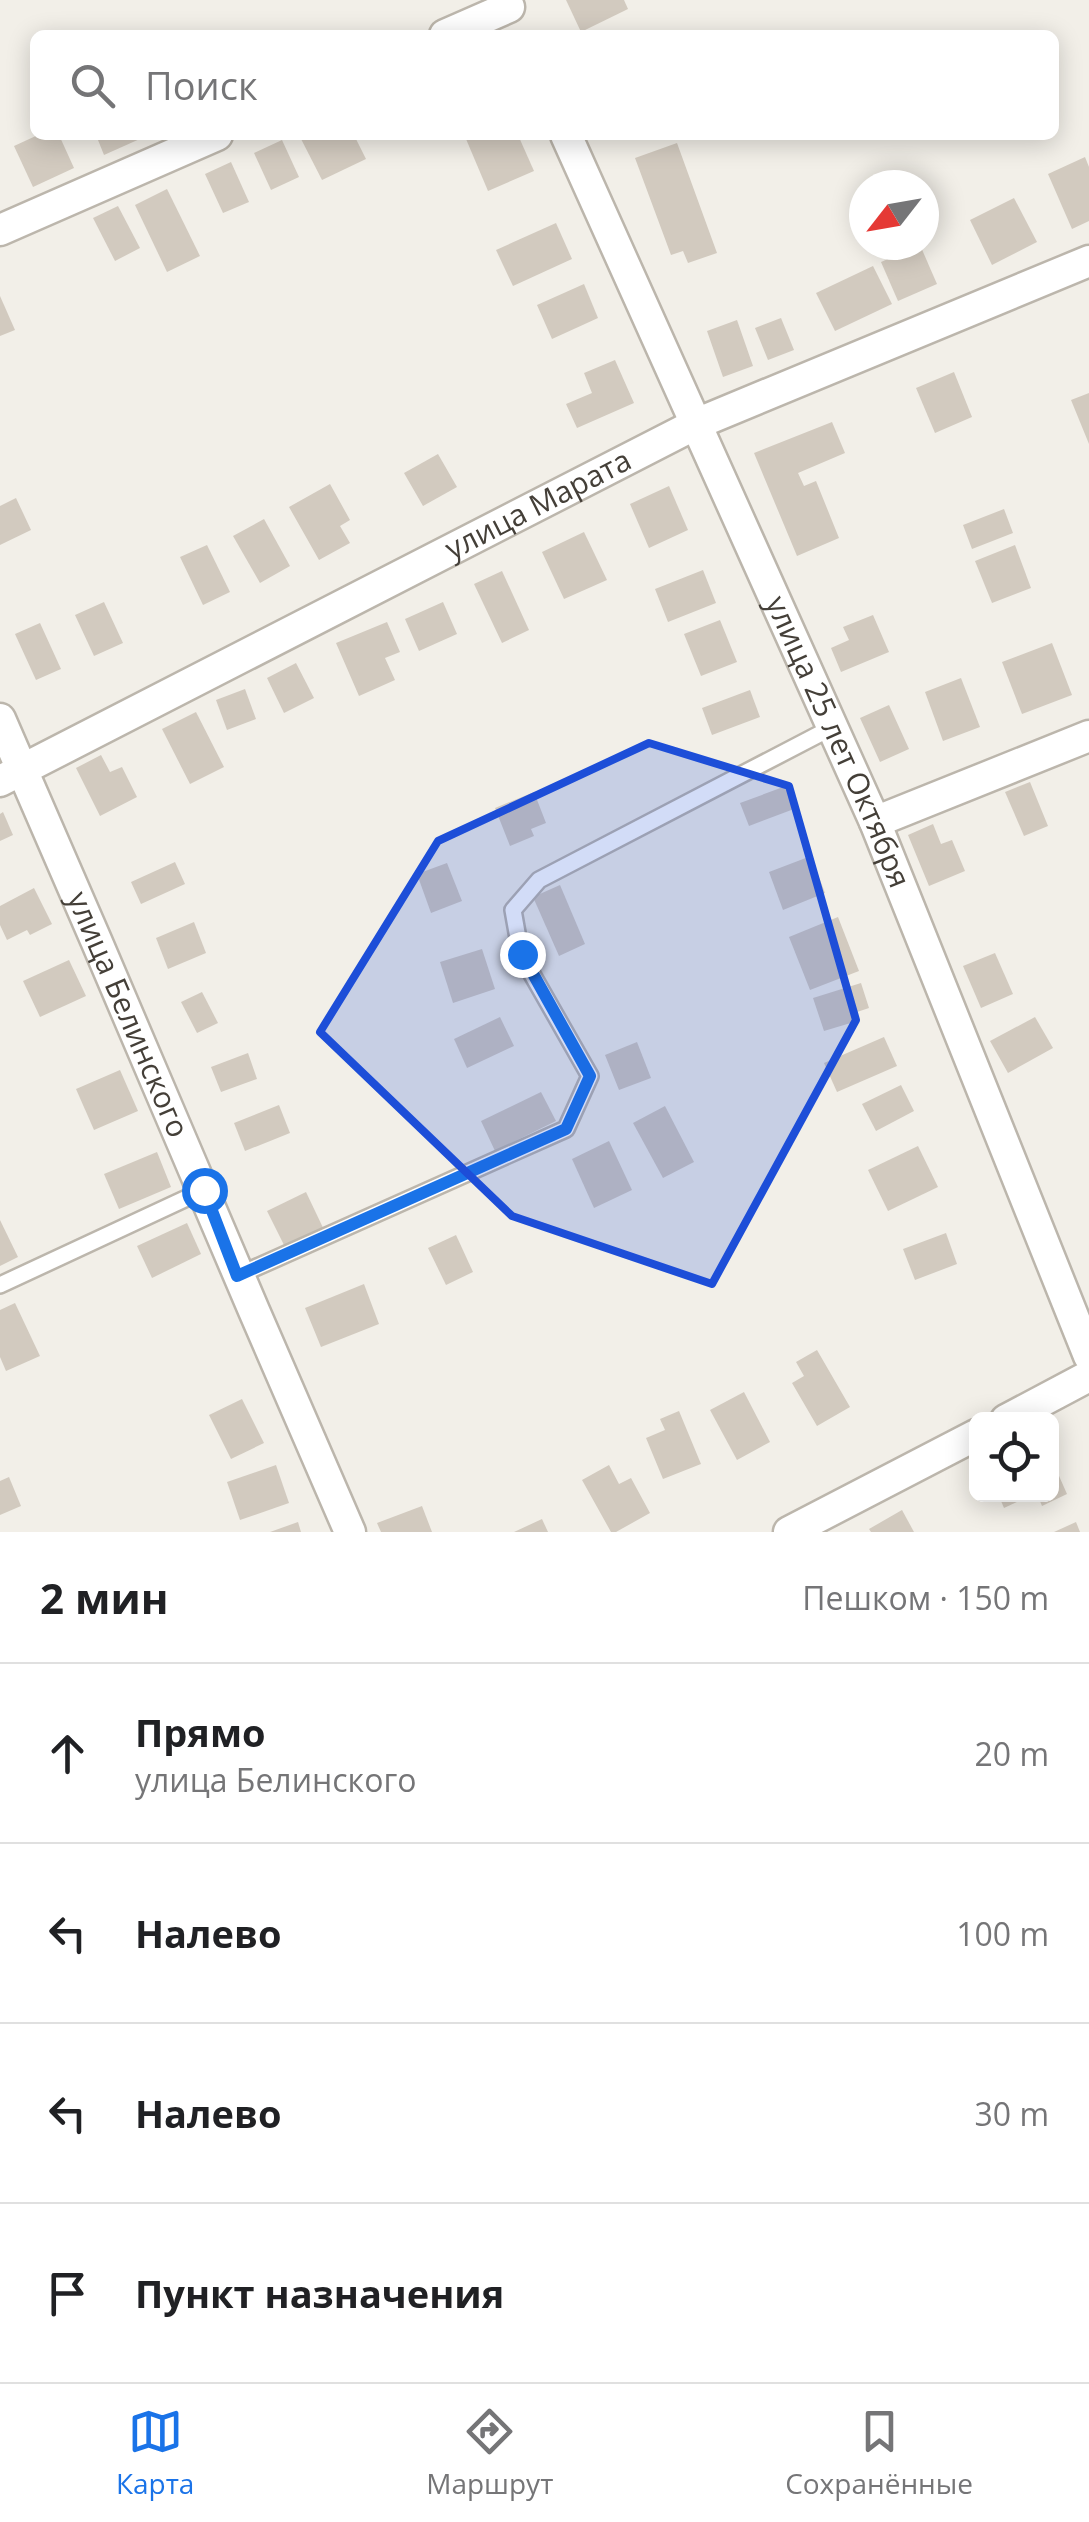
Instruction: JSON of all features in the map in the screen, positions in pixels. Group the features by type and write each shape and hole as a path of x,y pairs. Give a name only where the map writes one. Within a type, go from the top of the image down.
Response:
{"street":[{"path":"461,30 512,14"},
{"path":"0,230 205,140"},
{"name":"улица 25 лет Октября","path":"568,140 876,822 1089,1356"},
{"name":"улица Марата","path":"11,776 696,424 1089,261"},
{"name":"улица Белинского","path":"0,719 11,776 204,1190 237,1276 350,1532"},
{"path":"876,822 1089,736"},
{"path":"1021,1412 1089,1376"},
{"path":"789,1532 969,1439"}],"lane":[{"path":"237,1276 566,1129 590,1076 522,954 512,910 540,880 831,728"},
{"path":"0,1284 204,1190"}],"highlighted area":[{"path":"649,743 789,786 856,1020 712,1284 512,1216 320,1032 438,841"}],"building":[{"path":"566,0 624,0 628,9 580,30"},
{"path":"30,139 61,140 74,168 33,187 14,146"},
{"path":"98,140 138,140 104,155"},
{"path":"282,140 299,177 271,190 254,153"},
{"path":"302,140 356,140 366,159 322,180"},
{"path":"466,140 520,140 534,171 488,191"},
{"path":"677,143 717,253 688,263 683,251 671,255 635,158"},
{"path":"1085,157 1089,167 1089,221 1072,229 1048,174"},
{"path":"231,162 249,202 223,213 205,174"},
{"path":"167,189 200,256 167,272 135,205"},
{"path":"1014,198 1037,242 992,265 970,220"},
{"path":"118,206 140,248 115,261 93,218"},
{"path":"556,223 572,259 513,286 496,250"},
{"path":"927,260 937,284 898,301 881,262"},
{"path":"873,266 892,304 835,331 816,293"},
{"path":"584,284 598,318 552,339 537,305"},
{"path":"0,296 15,330 0,336"},
{"path":"781,318 794,350 768,360 755,328"},
{"path":"737,320 753,366 723,377 707,331"},
{"path":"615,360 634,403 577,428 566,404 592,393 584,373"},
{"path":"954,372 972,417 935,433 916,388"},
{"path":"1089,393 1089,444 1071,400"},
{"path":"832,422 845,453 798,473 804,486 816,481 839,538 797,556 754,453"},
{"path":"438,454 457,487 423,506 404,473"},
{"path":"330,484 350,520 340,526 350,543 319,560 289,507"},
{"path":"669,486 688,530 649,548 630,504"},
{"path":"16,498 31,530 0,545 0,506"},
{"path":"1004,509 1013,533 972,549 963,525"},
{"path":"264,519 290,566 260,583 233,536"},
{"path":"584,532 607,580 564,599 542,552"},
{"path":"207,545 230,592 203,605 180,557"},
{"path":"1015,545 1031,588 992,603 975,561"},
{"path":"703,570 716,603 668,622 655,589"},
{"path":"502,571 529,630 502,643 474,584"},
{"path":"104,602 123,643 94,656 75,615"},
{"path":"443,602 457,634 419,651 405,619"},
{"path":"873,615 889,652 841,672 831,648 849,640 843,627"},
{"path":"720,620 737,662 701,676 684,634"},
{"path":"387,622 400,652 385,658 395,680 359,696 336,643"},
{"path":"40,623 61,669 36,680 15,634"},
{"path":"1052,643 1072,695 1022,714 1002,662"},
{"path":"296,663 314,698 284,713 267,678"},
{"path":"961,678 980,727 943,741 925,692"},
{"path":"245,689 256,719 227,730 216,700"},
{"path":"750,690 760,717 712,735 702,708"},
{"path":"889,705 909,749 880,762 860,718"},
{"path":"196,712 224,767 190,784 162,729"},
{"path":"101,755 110,772 122,767 137,797 100,816 76,768"},
{"path":"1030,782 1048,826 1024,836 1005,792"},
{"path":"786,786 794,809 749,826 740,803"},
{"path":"534,792 546,823 531,829 534,836 510,846 495,808"},
{"path":"3,812 13,835 0,841 0,814"},
{"path":"933,824 941,844 952,840 965,871 929,886 908,835"},
{"path":"811,856 825,893 783,910 769,872"},
{"path":"175,862 185,884 141,904 131,882"},
{"path":"447,863 462,901 431,913 417,874"},
{"path":"560,885 585,944 559,956 533,897"},
{"path":"34,888 52,924 7,940 0,925 0,906"},
{"path":"838,917 859,971 810,990 789,937"},
{"path":"194,922 206,953 168,969 156,938"},
{"path":"482,949 495,989 453,1003 440,962"},
{"path":"995,953 1013,994 981,1008 963,966"},
{"path":"69,960 86,996 40,1017 23,981"},
{"path":"861,983 869,1008 851,1014 854,1022 824,1031 813,998"},
{"path":"202,992 218,1023 197,1033 181,1002"},
{"path":"500,1017 514,1046 467,1068 454,1039"},
{"path":"1035,1017 1053,1048 1008,1073 990,1041"},
{"path":"884,1037 897,1066 837,1092 824,1063"},
{"path":"637,1042 651,1078 619,1090 605,1055"},
{"path":"248,1053 257,1079 221,1092 211,1067"},
{"path":"120,1070 138,1111 94,1130 76,1089"},
{"path":"901,1085 914,1111 876,1131 862,1104"},
{"path":"541,1092 556,1121 495,1151 481,1121"},
{"path":"279,1105 290,1133 245,1151 234,1123"},
{"path":"665,1106 694,1162 663,1178 633,1123"},
{"path":"609,1141 632,1190 594,1208 572,1159"},
{"path":"918,1146 938,1187 888,1211 868,1170"},
{"path":"157,1152 171,1187 119,1209 104,1174"},
{"path":"306,1192 326,1234 288,1253 267,1211"},
{"path":"0,1220 18,1257 0,1266"},
{"path":"187,1223 201,1254 152,1278 137,1246"},
{"path":"946,1233 957,1264 915,1280 903,1249"},
{"path":"456,1235 473,1272 446,1285 428,1248"},
{"path":"364,1284 379,1324 321,1347 305,1308"},
{"path":"15,1303 40,1356 6,1371 0,1357 0,1310"},
{"path":"817,1350 850,1407 817,1426 792,1383 804,1376 796,1362"},
{"path":"744,1392 770,1442 737,1460 710,1410"},
{"path":"242,1399 264,1443 231,1459 209,1415"},
{"path":"679,1411 701,1464 663,1479 646,1438 665,1430 660,1419"},
{"path":"276,1465 289,1503 240,1520 227,1482"},
{"path":"609,1465 619,1484 631,1478 650,1513 616,1532 611,1532 582,1480"},
{"path":"1059,1476 1067,1494 1059,1498"},
{"path":"9,1477 21,1506 0,1515 0,1481"},
{"path":"422,1506 432,1532 381,1532 377,1523"},
{"path":"902,1510 914,1532 869,1529"},
{"path":"542,1519 548,1532 514,1532"},
{"path":"298,1522 301,1532 270,1532"},
{"path":"1076,1522 1080,1532 1054,1532"}],"route":[{"path":"204,1190 237,1276 566,1129 590,1076 522,954"}]}
